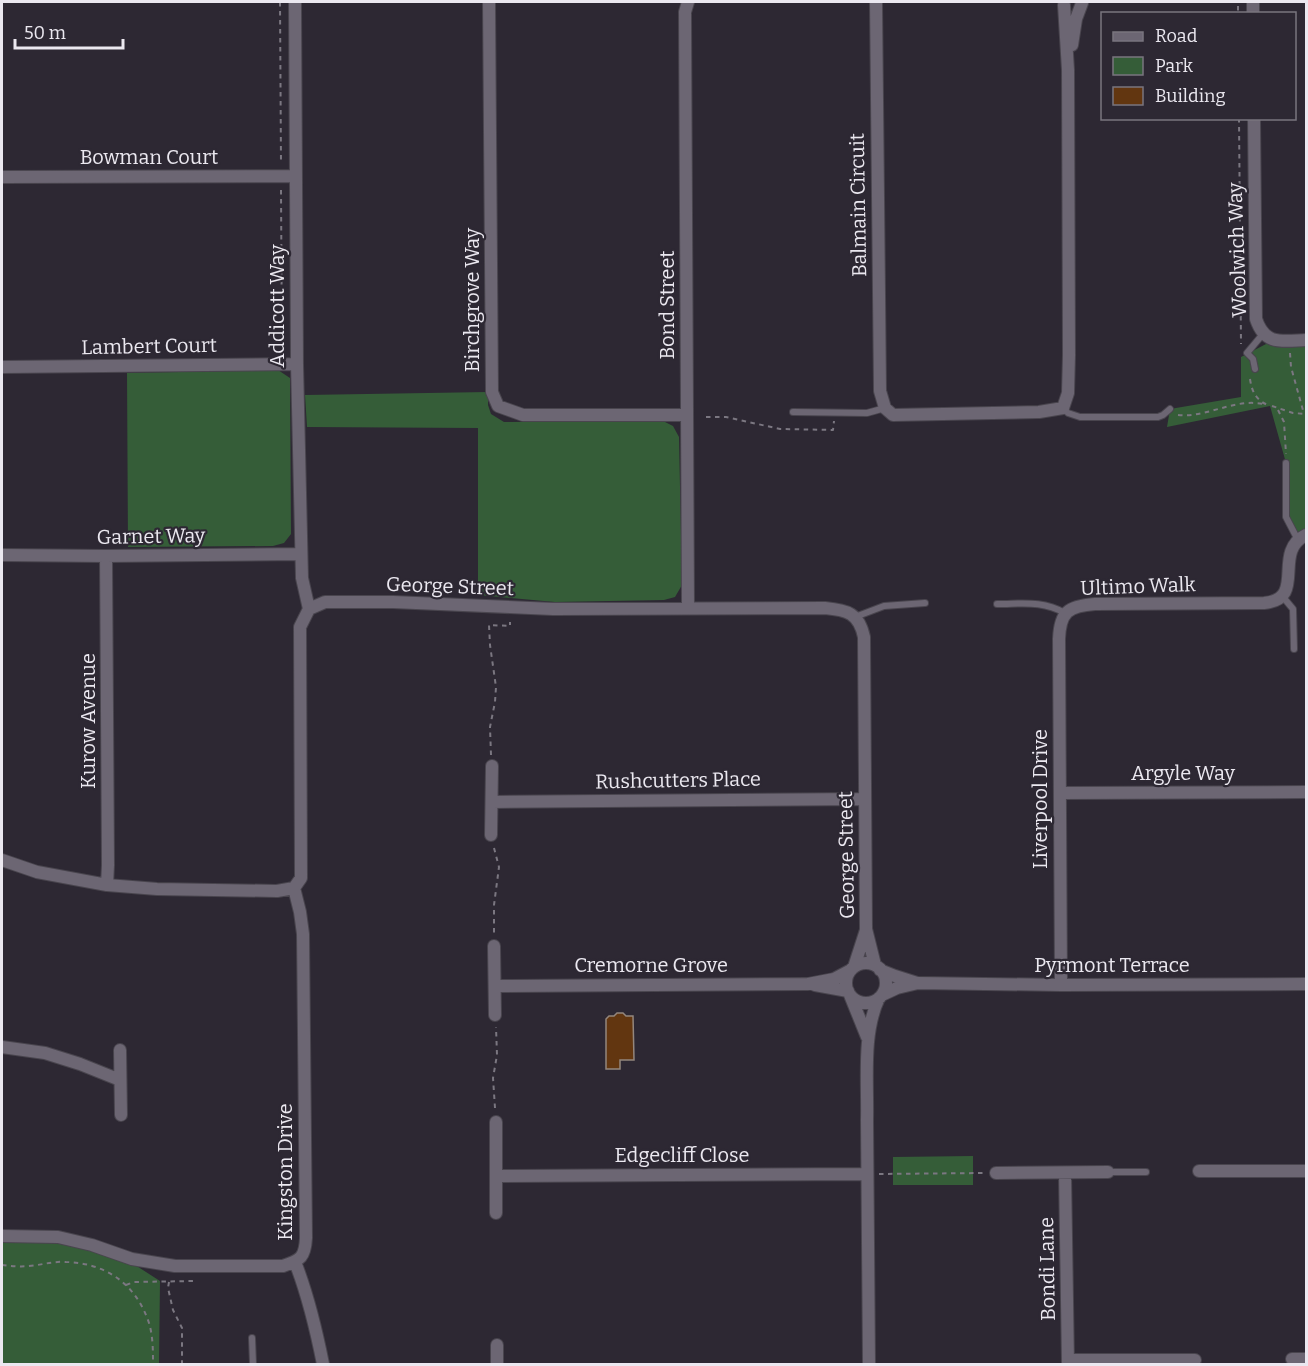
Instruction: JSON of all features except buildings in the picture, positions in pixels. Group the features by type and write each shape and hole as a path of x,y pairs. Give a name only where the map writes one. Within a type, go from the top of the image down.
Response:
{"street":[{"name":"Addicott Way","path":"295,2 297,364 301,554 302,578 309,609"},
{"name":"Birchgrove Way","path":"489,2 492,392 498,406 524,415 687,415"},
{"name":"Bond Street","path":"688,2 685,12 688,608"},
{"name":"Balmain Circuit","path":"876,2 880,392 885,408"},
{"path":"885,408 893,415 1039,412 1063,408 1068,393 1069,355 1068,70 1060,2 1076,5 1082,2"},
{"path":"1068,70 1076,19 1082,2"},
{"name":"Woolwich Way","path":"1254,120 1256,319 1263,334 1268,338 1306,340"},
{"name":"Bowman Court","path":"2,177 296,176"},
{"name":"Lambert Court","path":"2,366 297,364"},
{"path":"1284,597 1290,585 1292,550 1302,538"},
{"name":"Garnet Way","path":"2,555 301,554"},
{"name":"Kurow Avenue","path":"106,556 107,885"},
{"name":"Ultimo Walk","path":"1065,613 1074,607 1095,603 1264,603 1278,601 1284,597"},
{"name":"George Street","path":"309,609 325,602 393,602 553,609 825,608 840,609 855,616 860,622 864,637 866,929 877,967"},
{"path":"2,860 37,872 107,885 157,889 277,891 294,888 301,878 300,627 309,609"},
{"name":"Liverpool Drive","path":"1061,985 1059,627 1065,613"},
{"path":"491,836 492,766"},
{"name":"Argyle Way","path":"1060,793 1306,792"},
{"name":"Rushcutters Place","path":"492,802 865,799"},
{"name":"Kingston Drive","path":"2,1236 58,1237 92,1245 132,1259 175,1266 283,1266 302,1257 306,1248 303,934 294,888"},
{"name":"George Street","path":"852,969 866,929"},
{"path":"494,946 495,1015"},
{"path":"868,1041 846,980 852,969 864,963 877,967 884,975 886,982 872,1011 868,1041 869,1365"},
{"name":"Pyrmont Terrace","path":"877,967 895,976 918,983"},
{"name":"Cremorne Grove","path":"495,986 808,984 834,979 852,969"},
{"name":"Pyrmont Terrace","path":"880,996 897,988 918,983 1306,984"},
{"name":"Cremorne Grove","path":"808,984 849,993"},
{"path":"849,993 860,1002 867,1003 880,996"},
{"path":"2,1047 45,1053 120,1080"},
{"path":"120,1050 121,1116"},
{"path":"496,1122 496,1213"},
{"path":"1199,1171 1306,1171"},
{"path":"996,1173 1108,1172"},
{"name":"Bondi Lane","path":"1065,1173 1068,1362"},
{"name":"Edgecliff Close","path":"496,1176 867,1174"},
{"path":"295,1262 316,1330 322,1365"},
{"path":"497,1345 497,1365"},
{"path":"1292,1359 1306,1359"},
{"path":"1068,1362 1195,1360"}],"lane":[{"path":"1252,371 1253,359 1247,353 1263,334"},
{"path":"793,412 867,413 885,408"},
{"path":"1063,408 1074,416 1087,418 1158,417 1168,411"},
{"path":"1286,463 1286,517 1302,538"},
{"path":"1284,597 1293,609 1294,649"},
{"path":"855,616 884,606 926,603"},
{"name":"Ultimo Walk","path":"997,604 1041,604 1065,613"},
{"path":"1108,1172 1146,1172"},
{"path":"252,1338 252,1365"}],"path":[{"path":"1238,6 1238,12"},
{"path":"1239,120 1241,345"},
{"path":"1252,371 1250,382 1256,397 1262,402 1277,409 1305,414 1291,367 1289,340"},
{"path":"1168,411 1180,415 1201,414 1248,402 1270,406"},
{"path":"1277,409 1284,422 1286,463"},
{"path":"706,417 726,417 780,429 833,430 835,412"},
{"path":"492,766 490,727 496,687 489,625 510,626 511,608"},
{"path":"491,836 499,867 494,905 494,946"},
{"path":"495,1015 497,1055 493,1078 496,1122"},
{"path":"867,1174 996,1173"},
{"path":"2,1265 29,1266 63,1261 97,1266 110,1272 134,1293 143,1309 150,1325 153,1365"},
{"path":"126,1285 134,1282 194,1281"},
{"path":"169,1282 168,1288 173,1310 182,1328 182,1365"}],"green space":[{"path":"1266,344 1306,344 1306,536 1298,540 1286,517 1286,463 1270,406 1167,427 1170,409 1241,397 1241,357"},
{"path":"278,370 290,378 291,534 284,543 273,546 128,547 127,373"},
{"path":"488,392 491,414 504,422 663,421 673,426 679,437 682,585 675,597 664,600 555,602 478,595 478,428 307,427 305,395"},
{"path":"973,1156 973,1185 893,1185 893,1157"},
{"path":"2,1238 60,1242 91,1250 132,1263 160,1281 159,1364 2,1364"}]}
